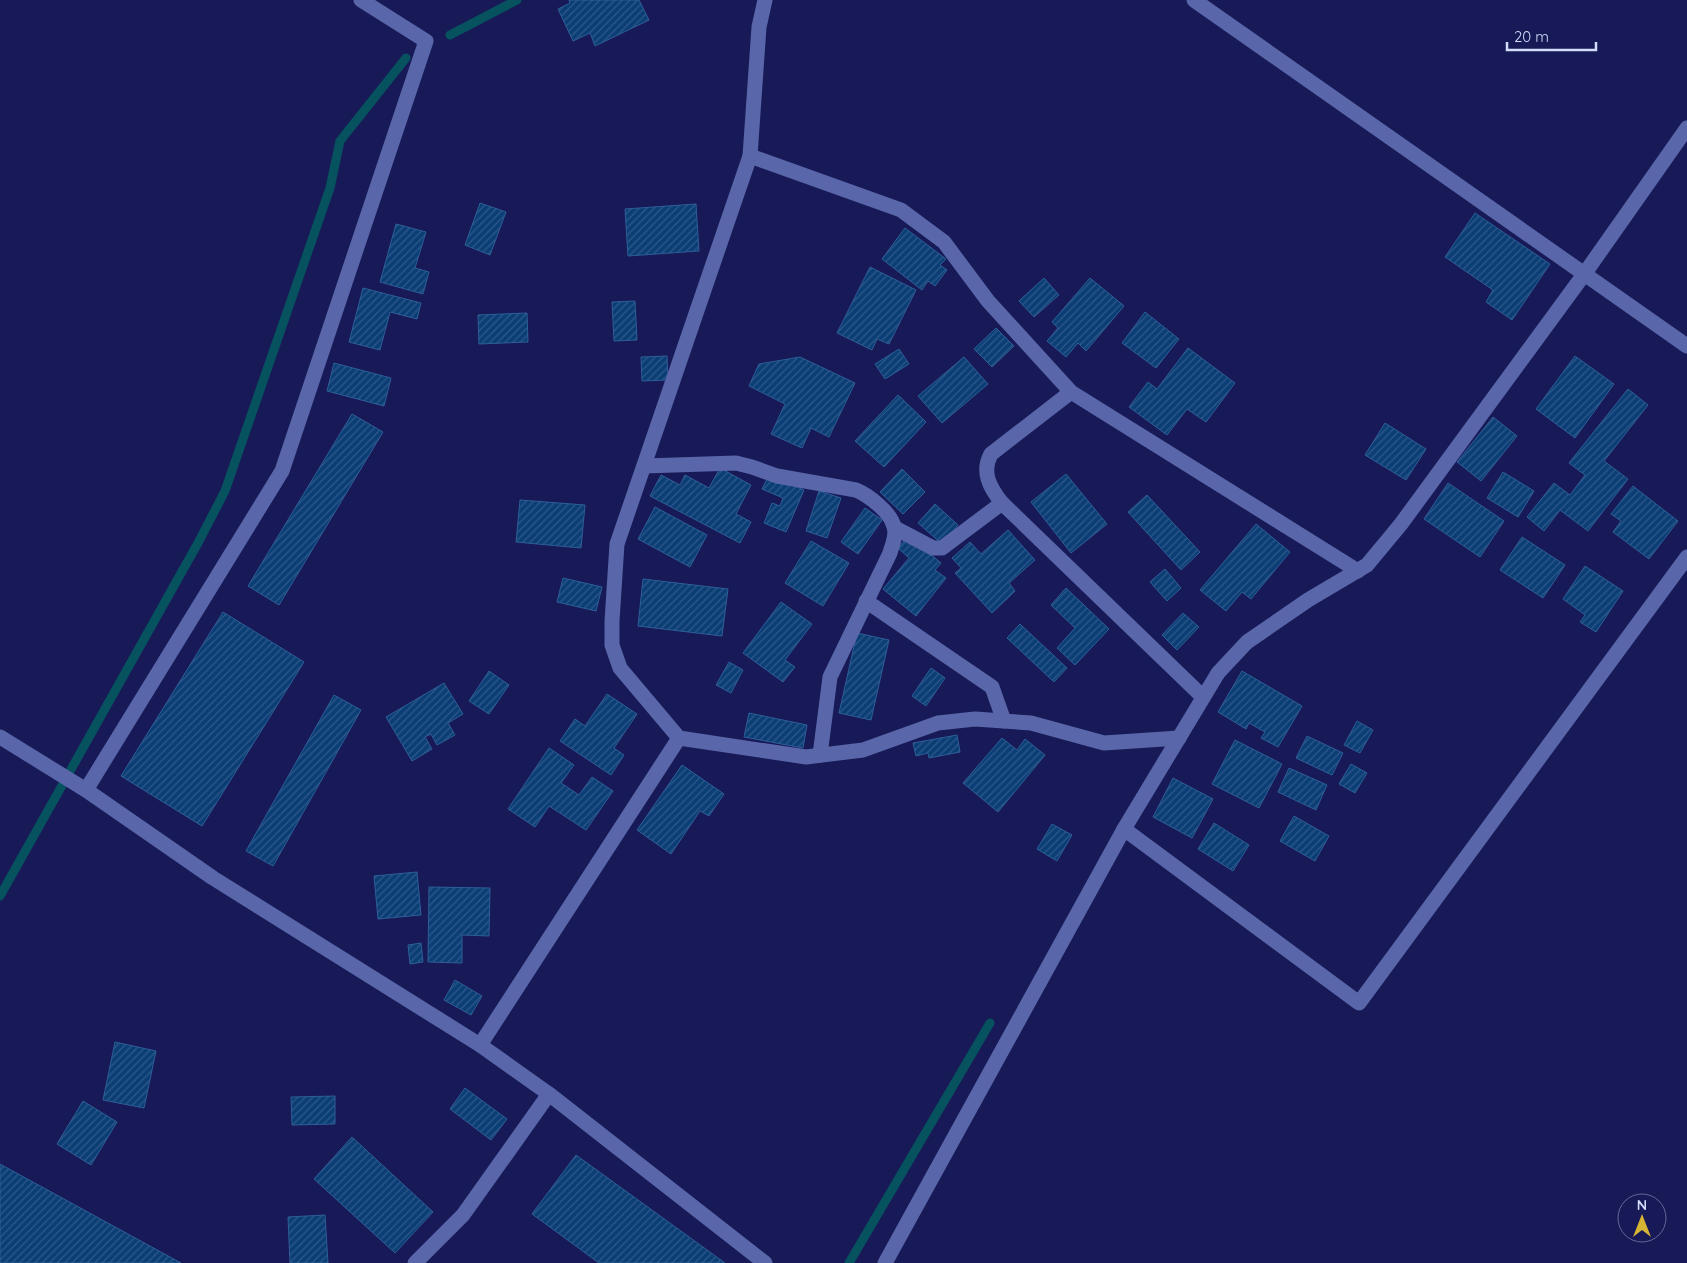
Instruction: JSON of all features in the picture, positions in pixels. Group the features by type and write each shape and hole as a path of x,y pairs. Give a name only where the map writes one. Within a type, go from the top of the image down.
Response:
{"street":[{"path":"86,790 282,471 426,41 360,0"},
{"path":"765,0 759,28 750,156 617,544 612,645 620,668 679,738 806,757 863,750 938,723 975,719 1031,723 1104,743 1179,738"},
{"path":"1194,0 1687,346"},
{"path":"885,1263 1124,829 1218,673 1247,642 1308,600 1368,565 1401,524 1585,273 1687,128"},
{"path":"750,156 901,210 944,242 988,300 1071,392 1358,571"},
{"path":"1071,392 991,454 986,463 987,478 1002,504 1204,697"},
{"path":"644,466 736,464 752,467 777,476 856,490 866,494 890,517 895,528 890,553 830,677 820,755"},
{"path":"895,528 933,548 942,548 1002,504"},
{"path":"1124,829 1359,1003 1687,557"},
{"path":"866,601 992,687 1004,721"},
{"path":"0,737 86,790 213,878 480,1045 549,1094 765,1263"},
{"path":"480,1045 679,738"},
{"path":"414,1263 463,1214 549,1094"}],"building":[{"path":"569,0 639,0 649,20 595,46 590,33 573,41 558,9 570,3"},
{"path":"480,203 506,212 490,255 465,245"},
{"path":"696,204 699,251 628,256 625,209"},
{"path":"1475,213 1550,264 1512,320 1486,302 1493,290 1445,257"},
{"path":"396,224 426,232 415,268 429,272 423,294 380,282"},
{"path":"905,228 946,259 940,265 947,270 935,286 928,281 922,290 882,259"},
{"path":"870,267 916,290 889,344 877,339 872,350 837,333"},
{"path":"1044,278 1059,295 1034,317 1019,301"},
{"path":"1090,278 1124,306 1086,351 1078,343 1066,357 1047,341 1058,328 1052,322"},
{"path":"363,288 421,303 417,319 390,312 380,350 349,342"},
{"path":"635,301 637,340 614,341 612,302"},
{"path":"1145,312 1179,339 1156,368 1122,343"},
{"path":"527,313 528,342 479,344 478,315"},
{"path":"996,328 1014,346 992,367 974,349"},
{"path":"1188,348 1235,383 1206,422 1187,409 1167,435 1129,407 1148,382 1157,389"},
{"path":"899,349 909,364 885,379 875,364"},
{"path":"667,356 668,380 642,381 641,357"},
{"path":"1575,356 1614,384 1575,438 1536,409"},
{"path":"800,357 855,383 829,437 811,428 802,448 771,434 785,404 749,386 759,364"},
{"path":"964,357 988,384 942,423 918,396"},
{"path":"334,363 391,378 384,406 327,391"},
{"path":"1628,389 1648,405 1604,461 1628,479 1588,531 1560,510 1544,531 1527,517 1554,483 1570,495 1585,475 1569,463"},
{"path":"898,395 926,422 884,467 855,441"},
{"path":"352,414 383,432 279,605 248,586"},
{"path":"1493,417 1517,436 1481,481 1457,462"},
{"path":"1385,423 1426,449 1406,480 1365,455"},
{"path":"720,468 751,485 736,514 751,522 740,543 650,496 661,475 680,485 685,475 709,488"},
{"path":"902,469 925,492 903,514 880,492"},
{"path":"1503,472 1534,491 1518,517 1487,498"},
{"path":"1066,474 1107,524 1071,553 1031,502"},
{"path":"769,475 804,490 786,532 764,523 772,503 780,506 783,498 762,489"},
{"path":"1448,483 1504,521 1480,557 1424,519"},
{"path":"1633,486 1678,521 1649,559 1613,532 1621,521 1611,514"},
{"path":"819,491 841,498 827,538 806,531"},
{"path":"1147,495 1200,552 1181,570 1128,512"},
{"path":"520,500 585,505 581,548 516,542"},
{"path":"935,504 958,525 942,544 918,523"},
{"path":"655,507 707,535 690,567 638,539"},
{"path":"865,508 882,520 858,554 841,542"},
{"path":"1256,524 1290,552 1251,599 1242,592 1226,611 1200,590"},
{"path":"1008,530 1035,560 1009,583 1015,591 992,613 955,573 961,568 952,558 970,542 981,554"},
{"path":"908,536 941,563 935,570 946,578 916,616 883,589 909,558 898,548"},
{"path":"1522,537 1565,565 1543,598 1500,570"},
{"path":"811,541 849,563 823,606 785,583"},
{"path":"1585,566 1623,591 1596,632 1580,622 1585,615 1563,599"},
{"path":"1165,569 1181,588 1167,601 1150,582"},
{"path":"563,578 602,587 596,611 557,602"},
{"path":"643,579 728,589 722,636 638,626"},
{"path":"1066,588 1109,629 1075,665 1057,648 1075,628 1051,605"},
{"path":"781,602 812,624 785,660 795,667 783,682 743,653"},
{"path":"223,612 304,662 202,826 121,776"},
{"path":"1183,613 1199,627 1177,650 1162,635"},
{"path":"1020,624 1067,668 1054,682 1007,638"},
{"path":"857,633 889,640 871,720 839,713"},
{"path":"729,662 743,670 731,693 716,685"},
{"path":"931,668 945,678 926,706 912,696"},
{"path":"489,671 509,685 489,714 469,701"},
{"path":"1242,671 1302,706 1278,747 1261,738 1265,732 1249,723 1246,729 1218,712"},
{"path":"444,683 463,714 448,723 455,735 437,745 431,734 425,737 432,749 412,761 386,717"},
{"path":"607,694 637,714 614,748 624,755 611,775 560,741 575,719 585,726"},
{"path":"334,695 361,710 273,866 246,851"},
{"path":"749,713 807,725 803,748 744,737"},
{"path":"1357,721 1373,730 1360,753 1344,745"},
{"path":"957,735 960,752 929,758 928,753 916,756 913,743"},
{"path":"1307,736 1343,753 1332,775 1296,758"},
{"path":"1002,738 1017,750 1025,739 1045,755 998,812 963,783"},
{"path":"1235,740 1282,764 1259,808 1212,784"},
{"path":"549,748 574,765 561,783 579,795 592,777 613,791 586,830 549,806 535,827 508,809"},
{"path":"1351,764 1367,773 1355,793 1339,784"},
{"path":"682,765 724,794 709,816 700,811 671,854 637,830"},
{"path":"1289,768 1327,785 1316,810 1278,792"},
{"path":"1173,778 1213,799 1192,838 1153,817"},
{"path":"1294,816 1329,836 1315,861 1280,841"},
{"path":"1214,823 1249,845 1233,871 1198,849"},
{"path":"1052,824 1072,835 1057,861 1037,849"},
{"path":"417,872 421,915 378,919 374,876"},
{"path":"429,887 490,888 489,936 462,935 462,963 428,962"},
{"path":"421,943 423,962 410,964 408,945"},
{"path":"455,980 482,996 471,1015 444,1000"},
{"path":"115,1042 156,1051 144,1108 103,1100"},
{"path":"465,1088 507,1119 491,1140 450,1109"},
{"path":"335,1096 335,1124 292,1125 291,1097"},
{"path":"83,1101 117,1122 91,1165 57,1144"},
{"path":"352,1137 433,1212 395,1253 314,1179"},
{"path":"576,1155 725,1263 599,1263 532,1214"},
{"path":"0,1164 181,1263 0,1263"},
{"path":"325,1215 328,1263 290,1263 288,1217"}],"waterway":[{"path":"450,35 517,0"},
{"path":"0,896 198,543 225,491 330,188 340,141 406,58"},
{"path":"849,1263 990,1023"}]}
